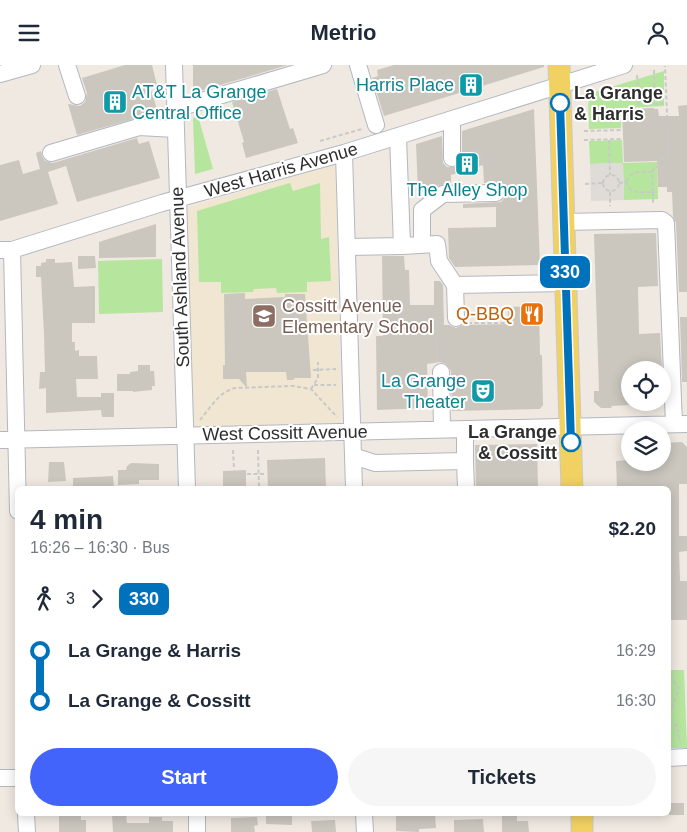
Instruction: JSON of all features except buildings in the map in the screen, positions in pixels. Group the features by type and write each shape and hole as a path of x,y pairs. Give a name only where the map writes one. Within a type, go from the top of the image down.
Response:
{"main road":[{"path":"559,75 572,486"},
{"path":"582,816 582,832"}],"street":[{"path":"0,74 32,65"},
{"path":"67,65 77,97"},
{"name":"South Ashland Avenue","path":"174,65 187,486"},
{"path":"175,109 323,65"},
{"path":"358,65 376,125"},
{"name":"West Harris Avenue","path":"6,250 178,199 344,153 452,119 559,75 624,65"},
{"path":"452,119 452,158"},
{"path":"51,153 139,127 176,129"},
{"path":"398,136 402,246"},
{"path":"344,153 354,486"},
{"path":"422,245 422,210 443,194 496,193"},
{"path":"564,222 662,220 666,223 681,424"},
{"path":"347,247 437,245 439,261 455,285 456,321"},
{"path":"6,250 8,440 15,490"},
{"path":"455,285 566,283"},
{"path":"441,372 442,429"},
{"name":"West Cossitt Avenue","path":"8,440 681,424"},
{"path":"465,429 466,486"},
{"path":"353,456 375,463 465,461"},
{"path":"671,758 687,757"},
{"path":"0,778 15,778"},
{"path":"26,816 27,832"},
{"path":"197,816 197,832"},
{"path":"364,816 365,832"}],"path":[{"path":"654,205 652,172 654,167 668,165 669,159 665,66"},
{"path":"654,70 655,104 667,103"},
{"path":"637,75 639,109"},
{"path":"320,141 376,125"},
{"path":"584,131 623,130"},
{"path":"609,139 610,175"},
{"path":"584,140 623,139"},
{"path":"452,158 479,150 482,164"},
{"path":"660,159 669,159"},
{"path":"652,172 634,173 627,178 626,182 629,190 633,192 653,192"},
{"path":"610,175 615,176 619,183 617,189 610,192"},
{"path":"602,183 610,175"},
{"path":"619,183 626,182"},
{"path":"585,184 602,183"},
{"path":"602,183 604,188 610,192"},
{"path":"610,192 610,206"},
{"path":"441,372 437,365 437,323 456,321 505,323"},
{"path":"311,389 318,378 318,362"},
{"path":"313,369 336,369"},
{"path":"313,385 336,385"},
{"path":"200,420 215,401 229,389 293,386 311,389 337,417"},
{"path":"233,450 234,469"},
{"path":"258,450 259,486"},
{"path":"247,474 266,474"},
{"path":"671,678 679,688 671,710"},
{"path":"671,722 677,726 680,742"}],"shaded area":[{"name":"Cossitt Avenue Elementary School","path":"335,163 341,425 193,428 187,208"},
{"path":"623,163 624,200 591,201 590,164"}],"green space":[{"path":"664,71 664,106 621,108 621,128 589,129 588,94"},
{"path":"198,116 213,169 195,174 193,118"},
{"path":"622,140 623,163 590,164 589,141"},
{"path":"657,162 658,199 624,200 623,163"},
{"path":"290,183 293,191 320,183 321,239 329,237 331,281 307,282 307,292 277,293 276,288 254,289 253,292 221,293 221,282 199,282 197,211"},
{"path":"162,259 163,312 99,314 98,261"},
{"path":"671,670 684,670 687,748 671,748"}],"bus line":[{"name":"330","path":"560,103 571,442"}],"place":[{"name":"Harris Place","path":"471,85"},
{"name":"AT&T La Grange Central Office","path":"115,102"},
{"name":"La Grange & Harris","path":"560,103"},
{"name":"The Alley Shop","path":"467,164"},
{"name":"Q-BBQ","path":"532,314"},
{"name":"Cossitt Avenue Elementary School","path":"264,316"},
{"name":"La Grange Theater","path":"483,391"},
{"name":"La Grange & Cossitt","path":"571,442"}]}
